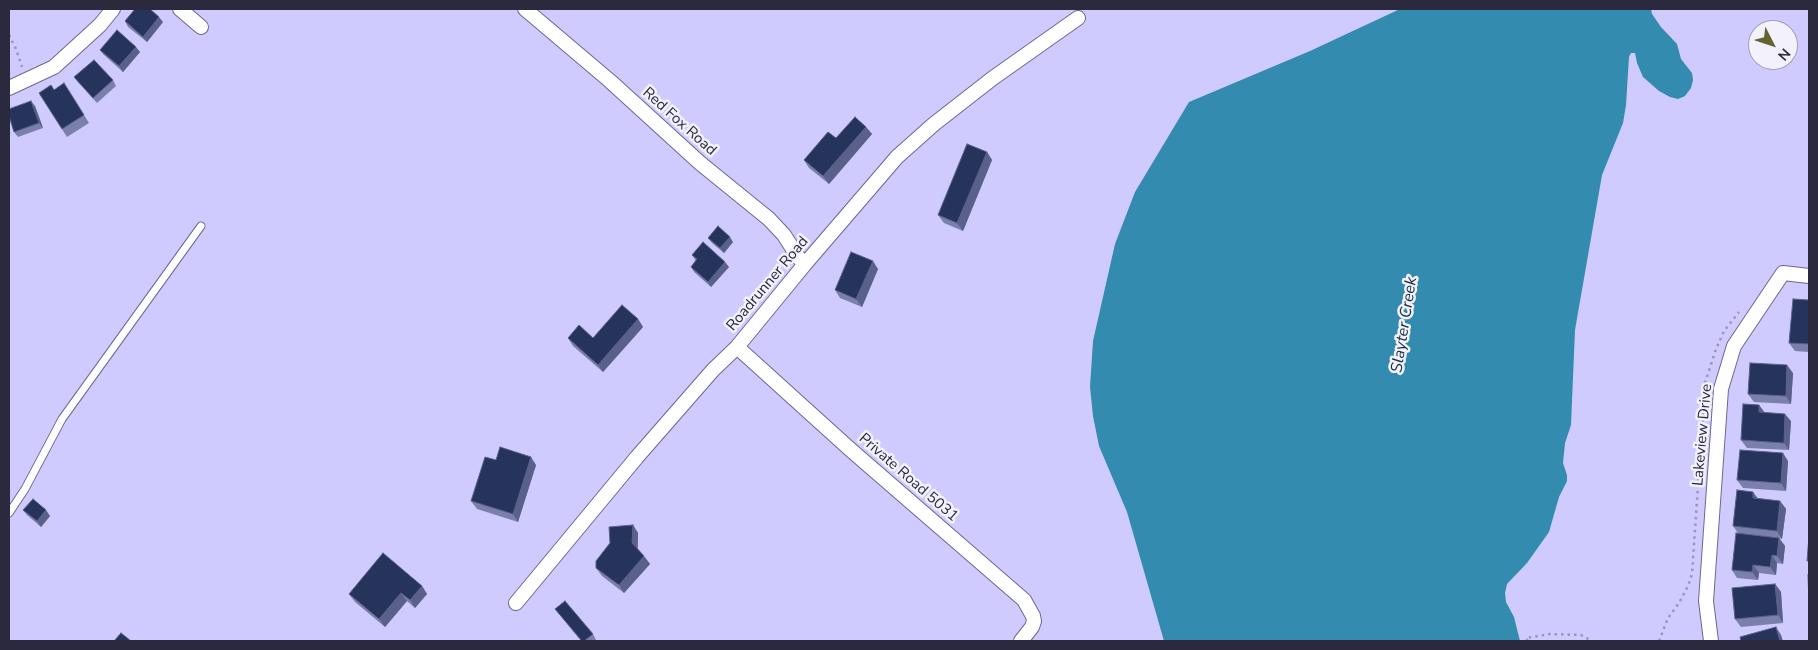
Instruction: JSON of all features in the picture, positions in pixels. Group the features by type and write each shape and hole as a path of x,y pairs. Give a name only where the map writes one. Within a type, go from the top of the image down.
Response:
{"street":[{"path":"9,88 54,67 100,25 113,9"},
{"path":"180,9 201,27"},
{"name":"Red Fox Road","path":"525,9 610,81 700,163 769,218 784,235 798,258 805,264"},
{"name":"Roadrunner Road","path":"516,603 637,457 713,370 737,348 805,264 897,157 934,124 993,78 1078,18"},
{"name":"Lakeview Drive","path":"1711,641 1706,602 1721,389 1734,346 1783,273 1809,276"},
{"name":"Private Road 5031","path":"737,348 1024,600 1034,621 1021,641"}],"lane":[{"path":"9,513 25,489 62,419 201,226"}],"path":[{"path":"9,35 21,63 25,81"},
{"path":"1528,641 1526,638 1550,634 1581,635 1592,641"}],"water":[{"name":"Slayter Creek","path":"1400,9 1651,9 1652,14 1661,27 1677,44 1681,59 1692,73 1691,88 1685,96 1678,99 1670,97 1659,91 1643,77 1635,53 1631,53 1629,57 1623,123 1602,175 1575,330 1571,425 1565,443 1563,463 1567,481 1559,497 1549,532 1527,563 1507,584 1505,593 1506,602 1514,617 1520,641 1164,641 1127,512 1099,446 1093,416 1090,387 1093,341 1115,244 1135,192 1189,102 1310,51"}],"building":[{"path":"135,9 150,9 159,17 143,37 125,21"},
{"path":"117,30 136,47 119,66 100,50"},
{"path":"94,60 113,80 93,98 74,77"},
{"path":"64,83 84,115 62,129 39,93 51,85 54,90"},
{"path":"31,101 39,123 14,132 9,109"},
{"path":"855,117 866,127 823,176 804,160 828,132 836,138"},
{"path":"967,144 987,152 957,223 938,215"},
{"path":"718,226 730,237 720,248 708,238"},
{"path":"703,242 725,262 708,282 691,267 697,259 692,255"},
{"path":"851,252 873,261 856,299 835,290"},
{"path":"1793,299 1809,300 1809,344 1789,343"},
{"path":"622,305 638,319 598,365 568,338 579,325 593,338"},
{"path":"1750,363 1787,365 1786,396 1748,394"},
{"path":"1743,404 1759,405 1759,412 1785,414 1784,443 1741,440"},
{"path":"500,447 531,457 513,514 471,501 485,457 496,460"},
{"path":"1740,450 1783,453 1781,483 1737,480"},
{"path":"1737,490 1753,492 1753,498 1780,501 1777,531 1733,526"},
{"path":"33,499 46,510 37,521 23,510"},
{"path":"633,525 632,543 644,556 619,585 596,568 596,561 610,543 609,527"},
{"path":"1736,533 1779,538 1777,556 1772,555 1770,567 1753,565 1752,572 1732,570"},
{"path":"1809,536 1809,561 1807,561"},
{"path":"383,553 422,586 410,600 401,593 379,619 349,594"},
{"path":"1775,584 1778,615 1735,619 1732,588"},
{"path":"565,601 593,634 584,641 555,609"},
{"path":"1776,627 1780,641 1741,641 1740,637"},
{"path":"121,633 131,641 114,641"}]}
